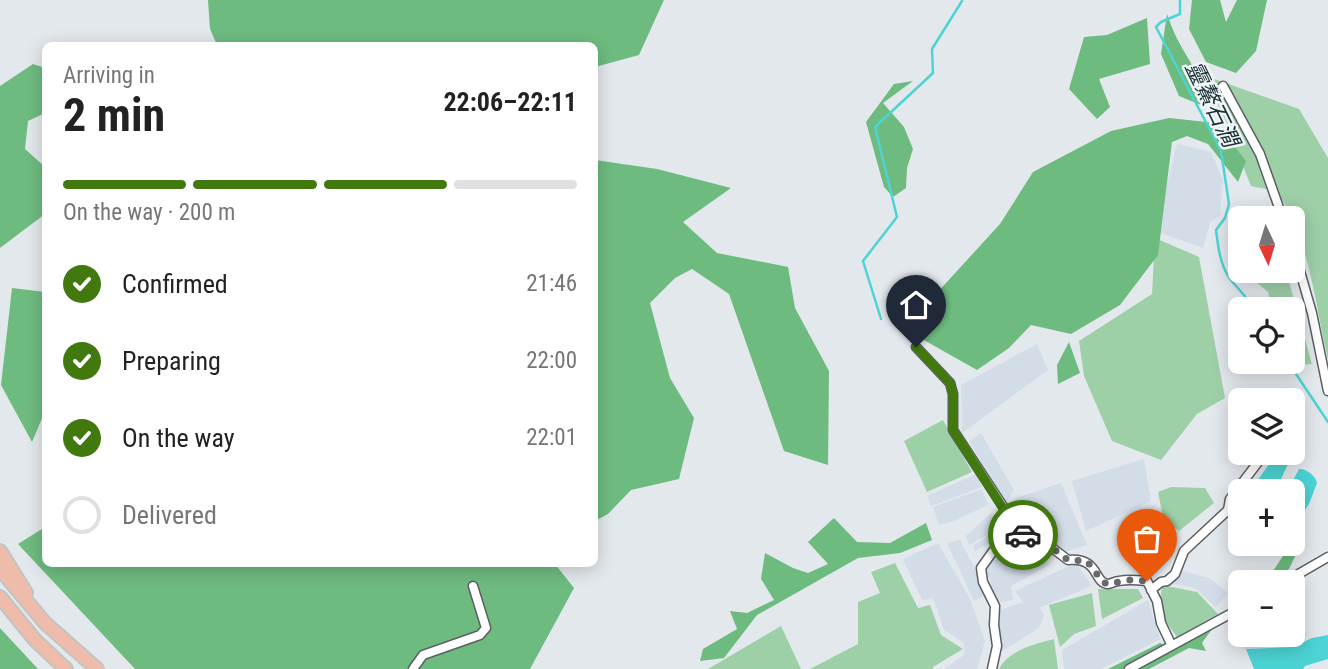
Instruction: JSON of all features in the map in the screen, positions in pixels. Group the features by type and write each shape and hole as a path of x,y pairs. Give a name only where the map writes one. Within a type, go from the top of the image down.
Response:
{"highway":[{"path":"0,551 23,586 33,610"},
{"path":"0,569 33,610 97,669"},
{"path":"0,597 24,628 66,669"},
{"path":"0,604 14,616"}],"street":[{"path":"1223,86 1260,154 1278,206"},
{"path":"1304,284 1328,391"},
{"path":"916,347 950,383 953,394 953,430 1021,534 1038,537 1068,560 1087,561 1107,584 1130,580 1147,581 1157,601 1161,624 1171,644"},
{"path":"1152,590 1175,574 1184,551 1228,510 1230,499 1256,465"},
{"path":"992,669 997,646 993,625 995,606 983,582 981,568 996,547 1021,534"},
{"path":"1305,570 1328,557"},
{"path":"413,669 422,655 480,635 486,628 473,586"},
{"path":"1129,669 1228,615"}],"shaded area":[{"path":"1177,144 1211,152 1223,181 1220,216 1211,221 1203,248 1155,231"},
{"path":"1037,344 1048,370 962,433 961,385"},
{"path":"981,433 1014,490 1006,503 969,441"},
{"path":"1144,459 1151,501 1086,531 1072,481"},
{"path":"976,474 982,487 931,506 927,496"},
{"path":"1061,483 1087,545 1065,552 1037,524 1023,526 1014,499"},
{"path":"982,489 988,505 939,525 933,507"},
{"path":"991,513 999,527 1007,523 1013,530 975,551 973,546 999,528 969,545 966,536"},
{"path":"960,540 988,594 974,601 947,543"},
{"path":"938,543 970,599 985,641 977,669 944,669 964,655 964,643 944,630 933,598 922,600 903,559"},
{"path":"1020,545 1050,564 1011,586 1013,600 998,602 984,566"},
{"path":"1076,563 1092,586 1039,608 1044,615 1039,628 999,653 998,611 1023,602 1015,591"},
{"path":"1182,571 1209,578 1228,593 1216,607 1195,588 1173,584"},
{"path":"1148,600 1160,639 1101,669 1064,669 1062,650"}],"green space":[{"path":"208,0 664,0 639,55 598,66 598,42 216,42 210,29"},
{"path":"1192,0 1220,0 1226,22 1237,0 1267,0 1256,51 1236,73 1206,62 1189,29"},
{"path":"1167,14 1196,74 1201,105 1179,96 1161,54"},
{"path":"1147,18 1150,64 1099,79 1110,107 1097,119 1069,89 1084,37 1107,35"},
{"path":"33,64 42,67 42,114 28,121 25,149 42,164 42,216 0,248 0,86"},
{"path":"1206,76 1299,109 1328,158 1328,360 1306,258 1306,206 1286,206 1276,191 1251,186"},
{"path":"913,81 883,103 904,127 913,149 907,168 906,188 893,197 884,187 866,122 894,84"},
{"path":"1169,118 1216,123 1246,161 1238,182 1208,144 1187,136 1172,142 1158,255 1120,305 1071,334 1031,325 1009,348 977,370 922,339 924,307 1000,224 1033,172 1111,131"},
{"path":"598,160 657,169 731,188 683,222 717,253 788,267 795,308 829,371 828,465 784,451 729,294 692,269 675,278 650,303 670,378 694,418 679,479 631,490 608,514 598,519"},
{"path":"1155,238 1199,257 1225,398 1197,414 1161,460 1112,441 1084,376 1079,341 1152,294"},
{"path":"1258,284 1290,284 1293,297 1269,297 1268,292"},
{"path":"12,288 42,292 42,418 32,442 1,385"},
{"path":"1305,339 1312,364 1305,365"},
{"path":"1069,342 1080,373 1058,384 1057,365"},
{"path":"943,420 972,472 927,492 904,441"},
{"path":"1171,487 1205,488 1214,503 1179,531 1163,517 1158,492"},
{"path":"834,518 857,542 890,543 926,523 932,540 900,553 858,558 757,615 724,658 700,661 703,649 737,629 730,611 747,613 774,600 761,579 765,553 808,573 828,564 808,542"},
{"path":"42,529 42,567 557,567 574,588 530,669 135,669 18,544"},
{"path":"1283,556 1295,556 1288,570 1274,570"},
{"path":"895,563 918,608 930,605 941,635 963,649 933,669 810,669 858,644 858,602 880,593 871,572"},
{"path":"1162,585 1197,592 1218,614 1177,637 1159,612"},
{"path":"1098,589 1138,589 1143,598 1102,619"},
{"path":"1092,593 1096,626 1074,634 1060,647 1049,605"},
{"path":"781,626 801,669 708,669"},
{"path":"0,628 38,669 0,669"},
{"path":"1212,629 1202,643 1206,651 1189,648 1149,669 1108,669 1160,643 1173,648"},
{"path":"1054,639 1058,669 999,669 1003,662 1016,652"}],"water":[{"path":"1269,465 1288,465 1281,479 1258,479"},
{"path":"1299,469 1305,470 1317,483 1305,510 1305,479 1294,479"},
{"path":"1328,635 1328,659 1303,669 1254,669 1246,649 1305,647 1305,641"}],"waterway":[{"name":"靈鰲石澗","path":"1180,0 1180,14 1156,27 1221,151 1229,204 1225,218 1216,230 1220,255 1230,279 1245,297"},
{"path":"881,319 863,261 897,217 875,127 933,73 932,49 962,1"},
{"name":"靈鰲石澗","path":"1296,374 1328,422"}],"way so far":[{"path":"1023,535 1038,537 1068,560 1087,561 1107,584 1115,581 1147,581"}],"route":[{"path":"916,347 950,383 953,394 953,430 1013,524 1023,535"}]}
